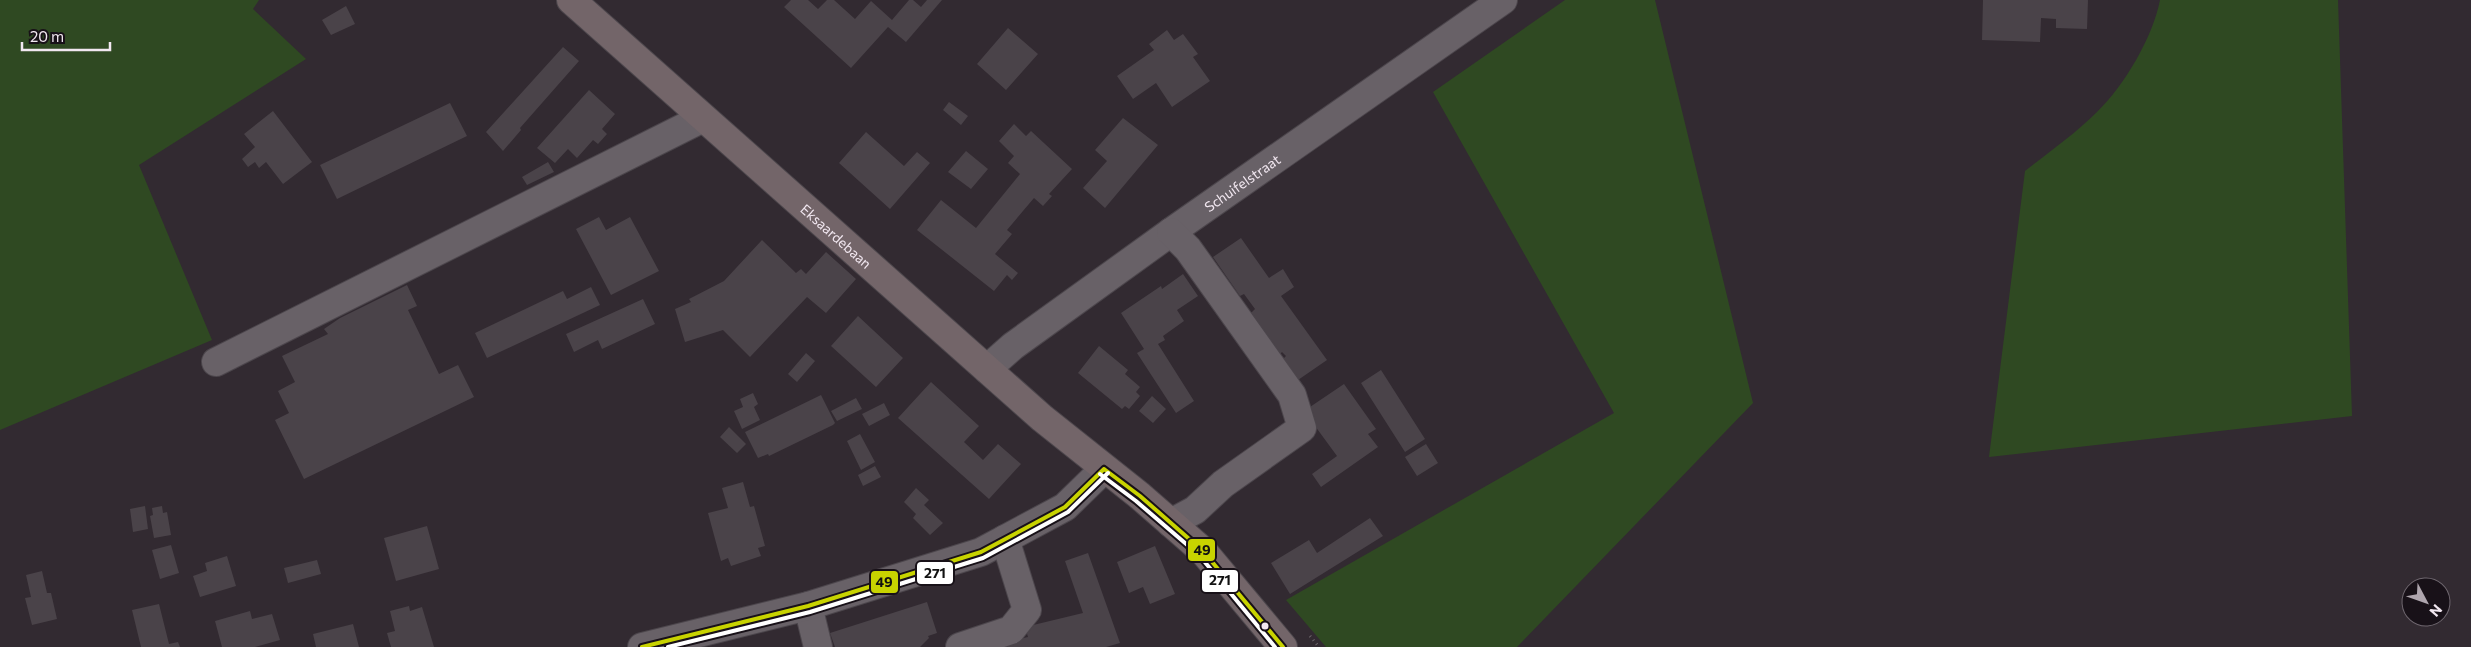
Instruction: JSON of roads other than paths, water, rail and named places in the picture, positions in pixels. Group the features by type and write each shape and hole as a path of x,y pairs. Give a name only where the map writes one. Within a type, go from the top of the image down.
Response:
{"main road":[{"name":"Eksaardebaan","path":"571,0 987,370 1203,551 1283,647"}],"street":[{"name":"Schuifelstraat","path":"987,370 1012,346 1502,0"},
{"path":"216,362 703,118"},
{"path":"1171,232 1188,249 1292,395 1302,428 1223,484 1195,510 1171,523"},
{"path":"642,647 808,606 980,552 1065,508 1104,469"},
{"path":"960,647 1011,630 1027,610 1004,539"},
{"path":"808,606 818,647"}]}
